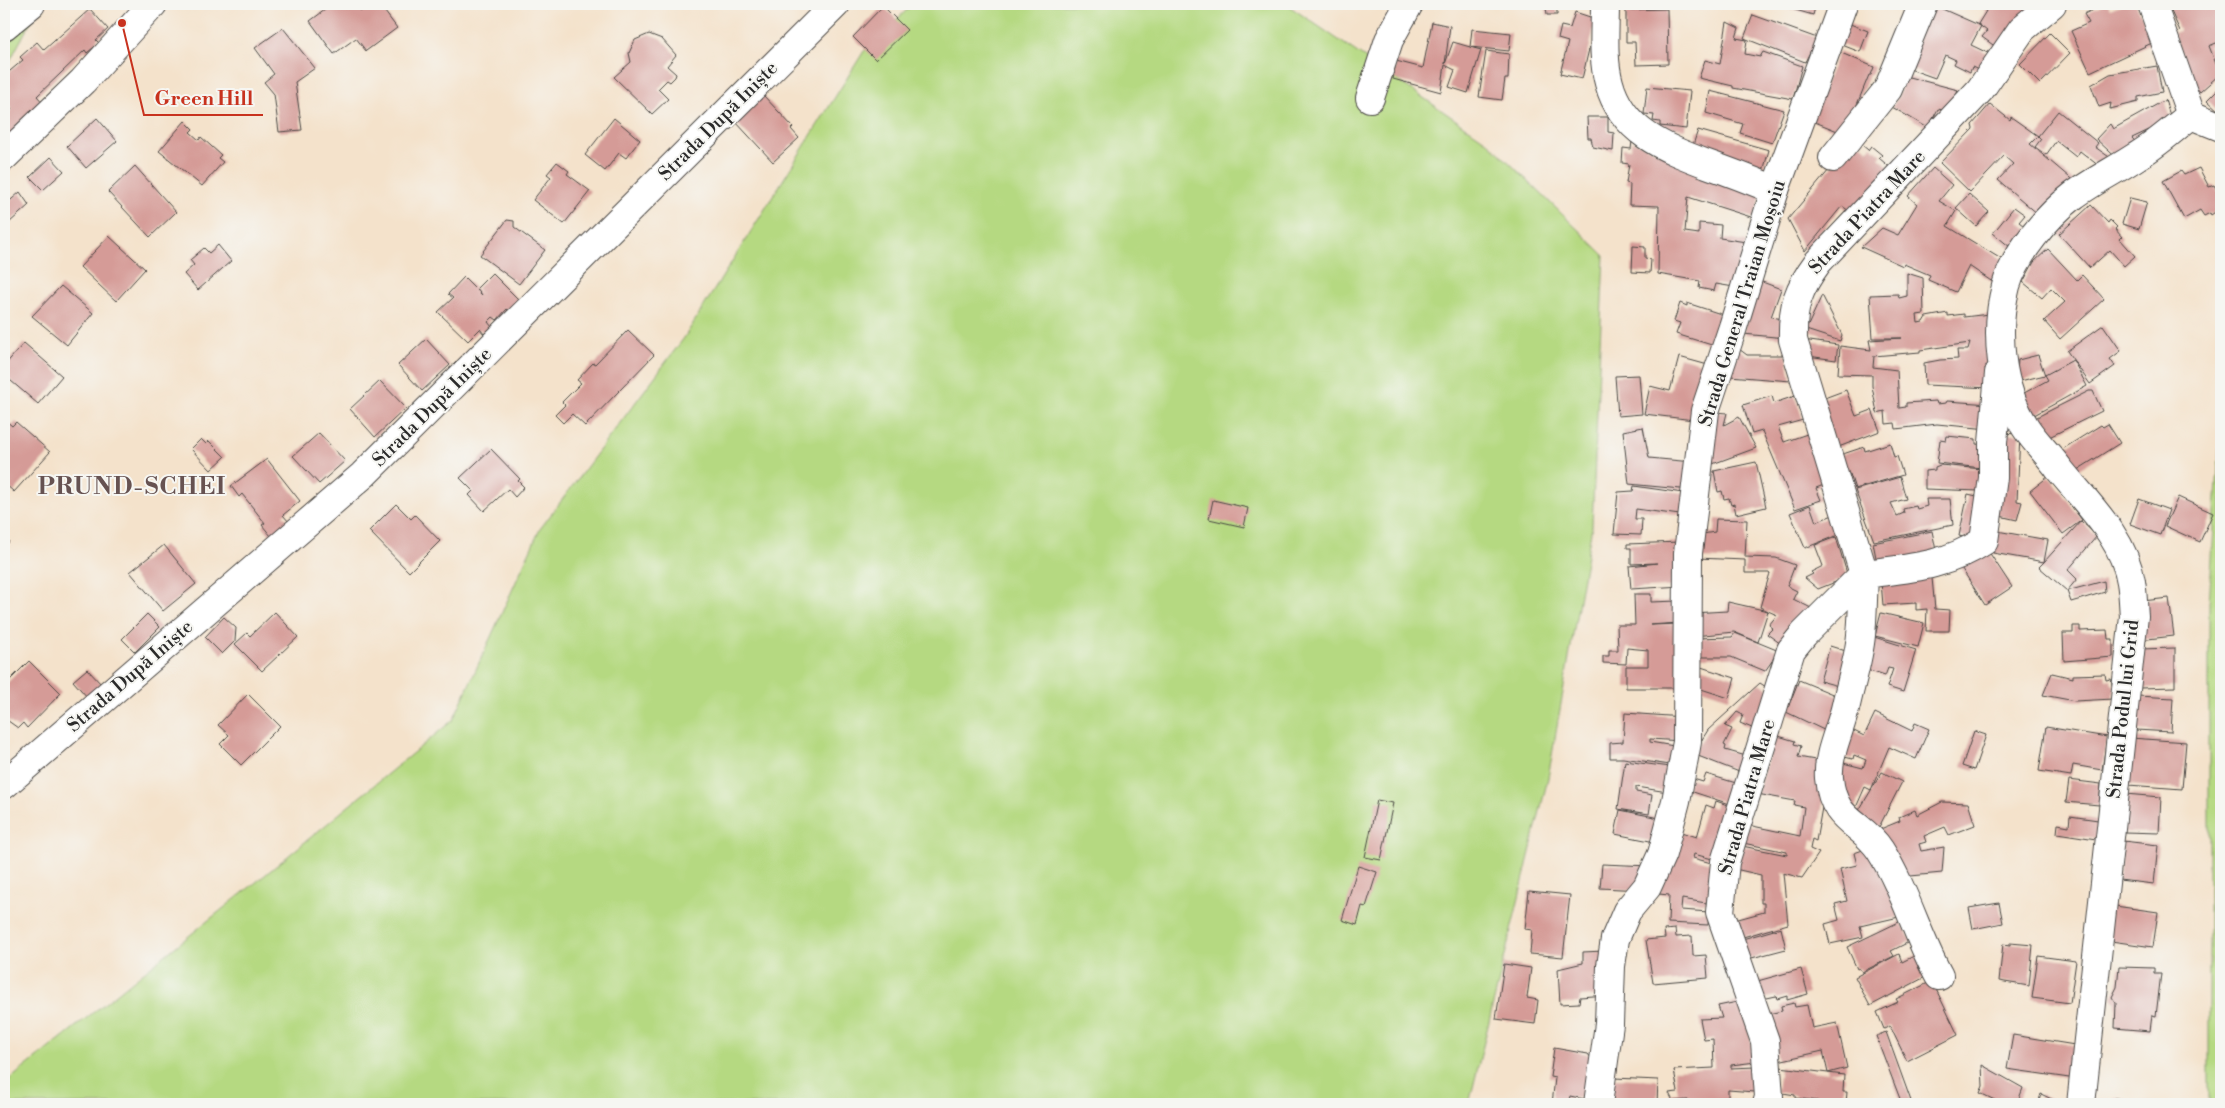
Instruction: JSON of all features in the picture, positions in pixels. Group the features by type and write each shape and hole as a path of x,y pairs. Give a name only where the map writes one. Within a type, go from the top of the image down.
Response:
{"street":[{"path":"4,26 31,4"},
{"path":"4,157 83,81 153,4"},
{"name":"Strada După Iniște","path":"4,785 363,475 836,4"},
{"path":"1370,98 1389,40 1409,4"},
{"path":"1605,4 1604,51 1609,83 1620,110 1639,132 1664,147 1775,190"},
{"name":"Strada General Traian Moșoiu","path":"1598,1104 1609,1024 1611,966 1615,939 1627,912 1647,887 1662,854 1676,801 1687,742 1688,553 1705,411 1734,327 1775,190 1843,4"},
{"path":"1833,158 1888,89 1923,4"},
{"name":"Strada Piatra Mare","path":"1940,976 1925,950 1904,897 1879,848 1842,816 1833,798 1829,778 1830,758 1842,720 1861,636 1864,574 1793,340 1792,315 1805,279 1818,262 1980,90 2022,29 2052,4"},
{"path":"2152,4 2191,115 2221,127"},
{"name":"Strada Podul lui Grid","path":"1864,574 1918,569 1948,560 1984,541 1993,478 2001,352 2001,320 2006,285 2023,250 2047,220 2072,197 2138,156 2191,115"},
{"name":"Strada Podul lui Grid","path":"2001,352 2008,390 2025,428 2106,526 2121,552 2131,581 2134,616 2081,1104"},
{"name":"Strada Piatra Mare","path":"1767,1104 1769,1097 1765,1041 1720,912 1725,862 1791,650 1804,634 1864,574"}],"green space":[{"path":"4,4 40,4 4,72"},
{"path":"913,4 1286,4 1488,142 1604,255 1592,526 1548,778 1469,1104 4,1104 4,1084 265,875 453,720 540,529 684,338 864,51"},
{"path":"2221,422 2221,1104 2209,1104 2209,603"}],"building":[{"path":"333,4 356,4 361,11 370,4 379,4 397,28 366,51 356,38 334,54 310,21"},
{"path":"1537,4 1582,5 1557,6 1557,15 1547,15 1546,8 1537,7"},
{"path":"1619,4 1655,4 1656,6 1619,7"},
{"path":"1786,4 1816,4 1813,15 1785,7"},
{"path":"1816,4 1834,4 1832,9"},
{"path":"1931,4 1981,26 1971,45 1994,56 1987,74 1972,67 1970,72 1954,64 1956,60 1945,55 1935,78 1907,68"},
{"path":"1978,4 2044,4 2000,50 1982,37 1987,31 1978,24 1986,11"},
{"path":"2105,4 2110,9 2122,4 2136,4 2154,42 2090,72 2071,31 2089,23 2084,14"},
{"path":"2177,4 2221,4 2221,41 2209,46 2220,74 2200,92 2193,83 2174,33 2180,31 2169,7"},
{"path":"883,6 907,30 876,60 853,37"},
{"path":"90,9 108,29 96,40 99,43 87,53 85,50 37,96 45,105 4,151 4,116 12,109 4,100 4,85 8,81 4,76 23,60 20,57 37,42 44,50"},
{"path":"1667,9 1668,64 1636,65 1635,42 1626,42 1626,10"},
{"path":"1575,12 1596,19 1582,79 1560,74 1568,42 1558,39 1561,26 1570,28"},
{"path":"1753,15 1817,38 1805,62 1744,38"},
{"path":"1432,22 1450,26 1445,64 1453,42 1481,50 1468,93 1449,87 1455,70 1445,65 1441,92 1393,79 1396,61 1423,68"},
{"path":"1727,22 1739,28 1736,38 1747,40 1745,54 1760,57 1763,52 1802,66 1793,99 1733,88 1733,86 1699,78 1705,60 1720,64"},
{"path":"1845,22 1868,31 1860,52 1837,43"},
{"path":"283,28 315,68 295,82 302,130 279,132 274,94 264,82 274,74 255,48"},
{"path":"1472,29 1511,33 1509,51 1470,47"},
{"path":"2050,33 2070,53 2040,84 2020,64"},
{"path":"649,34 662,39 676,55 667,66 676,74 675,77 670,82 667,80 658,89 668,99 652,114 614,77 631,62 629,53 635,40"},
{"path":"1486,51 1509,54 1508,79 1505,79 1502,100 1479,97"},
{"path":"1839,52 1874,67 1845,134 1810,120"},
{"path":"2157,66 2162,92 2138,97 2138,102 2110,109 2111,103 2099,107 2091,85 2110,74"},
{"path":"1905,76 1958,90 1951,112 1938,109 1928,128 1892,107 1898,98"},
{"path":"2221,86 2221,113 2207,100"},
{"path":"1647,87 1690,91 1686,129 1660,126 1660,122 1653,121 1654,115 1644,114"},
{"path":"1710,91 1784,110 1772,143 1740,133 1743,124 1706,113"},
{"path":"763,95 793,127 791,129 799,138 773,162 735,121"},
{"path":"2165,100 2173,125 2154,138 2149,130 2132,138 2140,147 2122,163 2096,139 2110,124 2113,129"},
{"path":"1990,104 2010,120 2011,117 2038,136 2030,144 2076,183 2045,220 1998,180 2013,164 2004,156 1970,192 1940,163 1973,129 1972,125"},
{"path":"2058,111 2098,143 2095,147 2112,159 2104,170 2080,151 2076,157 2056,141 2046,155 2035,147 2041,139 2038,136"},
{"path":"1587,117 1608,117 1608,132 1614,133 1613,151 1593,147 1591,138 1588,138"},
{"path":"97,118 117,141 86,168 67,146"},
{"path":"614,118 640,140 626,158 619,153 605,171 585,155"},
{"path":"185,121 193,129 190,132 199,140 201,137 221,155 218,158 223,162 202,186 159,151"},
{"path":"1698,130 1769,150 1762,175 1691,151"},
{"path":"1855,139 1868,150 1871,146 1882,155 1879,158 1893,170 1855,215 1842,206 1805,251 1788,219"},
{"path":"1632,141 1761,195 1754,218 1688,197 1685,232 1699,234 1699,223 1721,225 1720,238 1746,242 1734,287 1716,284 1714,291 1699,288 1700,281 1658,274 1659,206 1629,205 1630,184 1626,183 1629,164 1622,163 1623,148 1631,149"},
{"path":"51,157 64,171 43,190 30,177"},
{"path":"557,162 569,171 567,174 590,191 564,224 533,200 551,177 547,174"},
{"path":"135,166 176,212 150,237 108,192"},
{"path":"1933,168 1952,185 1939,201 1956,211 1947,226 2011,265 2000,287 1969,266 1956,292 1928,280 1930,275 1904,264 1903,266 1861,247 1882,228 1898,235 1917,204 1908,196"},
{"path":"2199,168 2209,187 2214,185 2218,192 2221,190 2221,208 2211,215 2210,213 2204,216 2200,210 2184,219 2163,181 2181,171 2184,175"},
{"path":"20,192 29,205 9,223 4,217 4,206"},
{"path":"1969,194 1989,212 1976,226 1956,208"},
{"path":"2130,198 2147,202 2139,229 2122,224"},
{"path":"2091,205 2108,223 2110,220 2117,227 2115,229 2122,237 2120,239 2135,256 2124,266 2110,250 2090,268 2059,234"},
{"path":"2014,207 2025,215 2019,222 2032,232 2016,252 1993,233"},
{"path":"507,220 514,221 514,227 545,250 519,284 480,255"},
{"path":"109,236 145,269 116,301 80,267"},
{"path":"218,245 231,261 198,290 184,274 194,265 190,260 204,248 209,253"},
{"path":"1633,246 1645,247 1645,258 1651,259 1650,273 1632,272"},
{"path":"2048,249 2077,280 2082,275 2104,299 2060,339 2044,321 2065,302 2051,288 2042,298 2023,282 2034,262"},
{"path":"492,273 527,308 516,319 507,309 497,320 493,317 488,322 492,327 484,334 480,329 468,341 438,312 453,298 448,294 464,277 482,295 477,288"},
{"path":"1907,273 1923,278 1924,314 1917,315 1918,323 1923,322 1926,317 1948,313 1948,316 1964,314 1964,317 1989,314 1991,388 1925,385 1924,363 1958,359 1957,350 1968,350 1970,343 1920,350 1920,352 1874,356 1873,367 1897,370 1899,408 1906,407 1906,403 1936,401 1937,404 1946,403 1947,401 1990,404 1988,429 1937,424 1896,429 1895,423 1886,424 1885,411 1877,413 1872,375 1838,374 1840,346 1871,350 1869,340 1902,338 1873,338 1870,295 1898,294 1899,298 1907,296"},
{"path":"1757,280 1781,289 1771,317 1789,320 1786,338 1743,334"},
{"path":"61,286 93,313 67,345 32,316"},
{"path":"1822,295 1842,335 1840,341 1806,330"},
{"path":"1680,303 1687,306 1687,303 1724,315 1715,346 1676,334 1680,323 1674,321"},
{"path":"2103,325 2121,351 2110,359 2115,366 2090,384 2067,351"},
{"path":"628,330 654,355 585,426 572,414 563,423 555,415 565,405 562,402 581,383 577,380"},
{"path":"426,339 450,365 422,391 398,365"},
{"path":"1803,340 1838,345 1836,360 1801,355"},
{"path":"24,343 62,376 38,404 4,375 4,366"},
{"path":"1739,349 1747,355 1787,355 1791,381 1730,376"},
{"path":"2038,355 2045,375 2016,382 2018,360"},
{"path":"1679,357 1708,365 1694,420 1644,414 1650,386 1670,391"},
{"path":"2073,360 2087,386 2027,419 2015,398 2048,380 2045,375"},
{"path":"1639,375 1642,414 1618,416 1615,376"},
{"path":"380,381 406,408 375,437 350,409"},
{"path":"1846,390 1856,416 1872,410 1880,431 1836,448 1819,400"},
{"path":"2089,391 2093,391 2102,411 2039,442 2029,421"},
{"path":"1772,396 1774,403 1795,396 1803,420 1778,427 1784,442 1810,433 1829,483 1816,488 1821,500 1795,509 1762,431 1752,434 1743,405"},
{"path":"1716,412 1727,413 1724,425 1739,417 1756,448 1707,466"},
{"path":"4,419 12,426 16,422 50,452 14,492 4,483"},
{"path":"2108,424 2120,443 2074,472 2061,450 2101,425 2103,427"},
{"path":"1643,427 1649,458 1692,462 1691,490 1629,484 1623,431"},
{"path":"319,433 345,461 319,484 293,456"},
{"path":"1998,433 2020,434 2017,501 2022,502 2017,520 1991,514"},
{"path":"1947,436 1976,439 1976,444 1984,445 1982,468 1937,463 1940,440 1946,441"},
{"path":"201,439 206,444 209,441 225,457 211,470 191,449"},
{"path":"1890,443 1894,457 1897,456 1903,475 1855,489 1850,474 1846,476 1840,455 1864,447 1865,451"},
{"path":"491,449 520,479 518,481 524,487 515,497 508,489 484,511 469,495 473,491 460,478"},
{"path":"267,459 300,501 283,515 289,522 271,536 262,525 265,523 242,494 239,497 231,486"},
{"path":"1756,462 1766,507 1736,514 1734,504 1731,505 1729,498 1724,499 1722,491 1718,492 1714,471"},
{"path":"1940,465 1982,469 1980,491 1925,489 1925,471 1935,470 1935,467"},
{"path":"2049,476 2082,520 2063,534 2030,491"},
{"path":"1900,477 1906,499 1891,503 1897,516 1904,513 1903,509 1916,506 1917,509 1927,506 1926,499 1950,499 1953,525 1874,541 1855,490"},
{"path":"1634,486 1690,494 1687,516 1636,509 1635,519 1642,519 1641,535 1614,534 1618,492 1633,491"},
{"path":"1968,494 1989,499 1980,541 1959,536"},
{"path":"2178,497 2213,513 2200,542 2165,526"},
{"path":"2139,499 2169,510 2160,535 2130,524"},
{"path":"1213,500 1248,508 1244,527 1209,519"},
{"path":"396,504 411,519 415,515 440,541 409,572 369,531"},
{"path":"1810,505 1816,522 1840,512 1848,531 1805,548 1790,513"},
{"path":"1716,519 1747,520 1745,557 1776,558 1795,565 1787,586 1797,591 1793,599 1811,608 1784,646 1767,634 1773,628 1769,625 1777,615 1760,607 1770,573 1745,573 1745,560 1697,558 1696,535 1715,532"},
{"path":"2081,521 2097,536 2068,570 2077,579 2067,591 2039,567"},
{"path":"1932,531 1938,560 1878,567 1873,543"},
{"path":"1997,531 2048,540 2044,562 1993,553"},
{"path":"4,535 9,542 4,546"},
{"path":"1836,537 1848,577 1818,589 1805,578 1813,574 1811,572 1823,566 1815,545"},
{"path":"1680,542 1682,586 1631,589 1629,566 1658,563 1631,564 1631,548 1627,548 1627,544"},
{"path":"164,545 196,584 163,611 130,572"},
{"path":"1987,549 2012,587 1985,605 1960,566"},
{"path":"1932,578 1935,609 1950,610 1949,631 1926,631 1927,609 1916,610 1916,603 1883,605 1881,582"},
{"path":"2104,581 2105,592 2071,602 2067,591"},
{"path":"1634,594 1651,594 1651,602 1678,601 1679,623 1650,625 1678,624 1681,688 1626,688 1626,666 1648,666 1648,650 1627,648 1626,664 1603,663 1603,656 1609,656 1609,650 1618,650 1617,625 1635,625"},
{"path":"2169,598 2174,636 2139,640 2134,602"},
{"path":"1728,602 1768,611 1758,642 1734,632 1694,636 1692,613 1727,611"},
{"path":"275,612 298,637 262,671 235,644 247,633 250,636"},
{"path":"1881,613 1924,623 1918,647 1875,636"},
{"path":"147,614 160,627 135,652 122,639"},
{"path":"224,617 236,628 235,641 222,654 205,637"},
{"path":"2073,626 2080,626 2080,631 2107,630 2108,639 2113,639 2113,657 2064,661 2063,633 2073,633"},
{"path":"1735,633 1779,651 1765,671 1731,657 1696,657 1695,638 1732,637"},
{"path":"1874,637 1916,650 1903,692 1887,687 1893,669 1888,668 1885,676 1864,669"},
{"path":"1830,646 1852,653 1842,687 1820,681"},
{"path":"2175,648 2175,687 2140,688 2139,649"},
{"path":"29,661 61,693 27,728 23,723 18,728 4,718 4,686"},
{"path":"1701,667 1735,678 1729,698 1695,687"},
{"path":"87,669 102,685 88,698 73,681"},
{"path":"2052,673 2073,678 2073,675 2105,674 2106,680 2111,679 2112,685 2114,685 2113,699 2075,701 2043,695"},
{"path":"1799,680 1842,698 1828,732 1786,712"},
{"path":"1760,683 1772,691 1759,731 1740,723 1743,715 1737,712 1725,726 1732,729 1724,745 1726,746 1725,750 1753,758 1747,775 1693,754 1708,730"},
{"path":"248,694 280,726 241,765 220,744 229,735 218,725"},
{"path":"2138,696 2173,698 2171,732 2136,730"},
{"path":"1625,713 1683,717 1682,741 1650,739 1650,742 1680,747 1677,766 1623,758 1610,758 1610,743 1623,742"},
{"path":"1875,713 1912,731 1915,723 1929,729 1916,759 1889,747 1871,790 1865,787 1854,812 1836,801 1839,762 1863,768 1866,760 1854,755 1853,759 1840,756 1848,728 1864,736"},
{"path":"2046,727 2107,737 2102,770 2073,765 2071,776 2039,771"},
{"path":"1974,731 1986,735 1974,770 1962,766"},
{"path":"1775,735 1795,741 1794,744 1801,746 1798,757 1821,761 1823,802 1816,841 1812,839 1810,849 1819,853 1802,878 1783,873 1788,924 1736,939 1731,921 1764,912 1764,903 1761,903 1761,875 1735,869 1742,846 1787,855 1787,852 1743,843 1748,825 1800,836 1804,807 1794,805 1795,801 1757,794"},
{"path":"2131,738 2186,742 2182,789 2128,785"},
{"path":"1625,761 1678,768 1674,793 1636,787 1636,792 1652,795 1649,814 1618,809"},
{"path":"1882,772 1902,782 1878,829 1855,817"},
{"path":"1706,774 1746,786 1739,807 1687,790 1690,778 1703,782"},
{"path":"2069,780 2101,784 2099,805 2066,802"},
{"path":"2126,794 2161,797 2159,833 2124,832"},
{"path":"1377,800 1393,803 1381,860 1365,857"},
{"path":"1716,801 1739,809 1723,862 1694,854 1693,858 1715,864 1706,903 1682,899 1681,910 1709,912 1708,925 1668,923 1669,895 1659,894 1681,832 1697,837 1706,805 1714,808"},
{"path":"1942,802 1968,803 1975,825 1949,835 1945,827 1924,836 1926,842 1919,844 1921,851 1944,847 1942,873 1900,877 1878,830 1900,821 1899,817 1915,810 1917,815"},
{"path":"1620,810 1664,819 1660,843 1615,834"},
{"path":"2070,816 2098,820 2096,839 2057,833 2058,824 2069,826"},
{"path":"2123,841 2158,845 2154,884 2119,880"},
{"path":"1866,849 1873,856 1899,917 1860,926 1863,937 1830,944 1825,924 1839,920 1835,904 1847,901 1840,869 1857,865 1854,853"},
{"path":"1602,864 1650,866 1642,890 1600,888"},
{"path":"1358,866 1377,872 1366,907 1362,906 1357,925 1342,920"},
{"path":"1529,891 1570,895 1563,957 1530,954 1532,930 1525,929"},
{"path":"1999,903 2003,923 1973,929 1969,908"},
{"path":"2108,905 2158,912 2153,947 2104,940"},
{"path":"1901,921 1911,941 1891,951 1894,956 1862,972 1859,968 1857,969 1847,947"},
{"path":"1781,928 1786,949 1744,960 1739,940"},
{"path":"1675,929 1676,937 1692,936 1693,956 1706,955 1708,978 1653,983 1646,940 1665,938 1664,930"},
{"path":"2010,943 2033,945 2029,986 1999,981 2003,944 2010,945"},
{"path":"1604,951 1607,995 1580,997 1579,1003 1560,1004 1558,969 1583,963 1583,952"},
{"path":"1899,954 1902,962 1918,954 1929,975 1870,1006 1855,977"},
{"path":"2038,956 2076,961 2070,1003 2032,998"},
{"path":"1504,964 1531,968 1527,998 1538,1000 1535,1024 1496,1019"},
{"path":"2119,967 2154,968 2154,973 2161,973 2156,1016 2152,1015 2150,1031 2115,1028 2116,1003 2112,997 2117,987"},
{"path":"1801,969 1808,994 1787,1000 1787,996 1777,999 1776,996 1758,1000 1754,982"},
{"path":"1932,981 1958,1035 1907,1061 1890,1026 1884,1029 1877,1012 1898,1002 1896,999"},
{"path":"1742,1001 1756,1062 1731,1065 1731,1068 1755,1067 1755,1092 1728,1090 1728,1100 1758,1104 1689,1104 1688,1100 1673,1101 1669,1093 1678,1092 1674,1070 1714,1068 1713,1039 1704,1040 1700,1019 1722,1018 1718,1006"},
{"path":"1794,1003 1795,1007 1807,1005 1812,1028 1837,1023 1847,1068 1828,1073 1823,1051 1778,1061 1768,1014 1782,1011 1781,1006"},
{"path":"1886,1032 1911,1101 1902,1104 1876,1036"},
{"path":"2013,1035 2081,1046 2076,1079 2007,1069"},
{"path":"1554,1048 1588,1054 1595,1063 1589,1100 1570,1096 1568,1104 1552,1104 1555,1078 1550,1077"},
{"path":"1982,1065 2023,1088 2017,1104 2003,1104 1980,1093 1983,1086"},
{"path":"1780,1067 1844,1075 1843,1092 1847,1092 1846,1104 1817,1104 1818,1101 1795,1098 1795,1095 1777,1092"},
{"path":"1614,1078 1658,1080 1657,1104 1609,1103"},
{"path":"2041,1094 2062,1104 2038,1104"},
{"path":"2115,1098 2153,1103 2153,1104 2114,1104"}],"place":[{"name":"Green Hill","path":"122,23"}],"district":[{"name":"PRUND-SCHEI","path":"132,487"}]}
